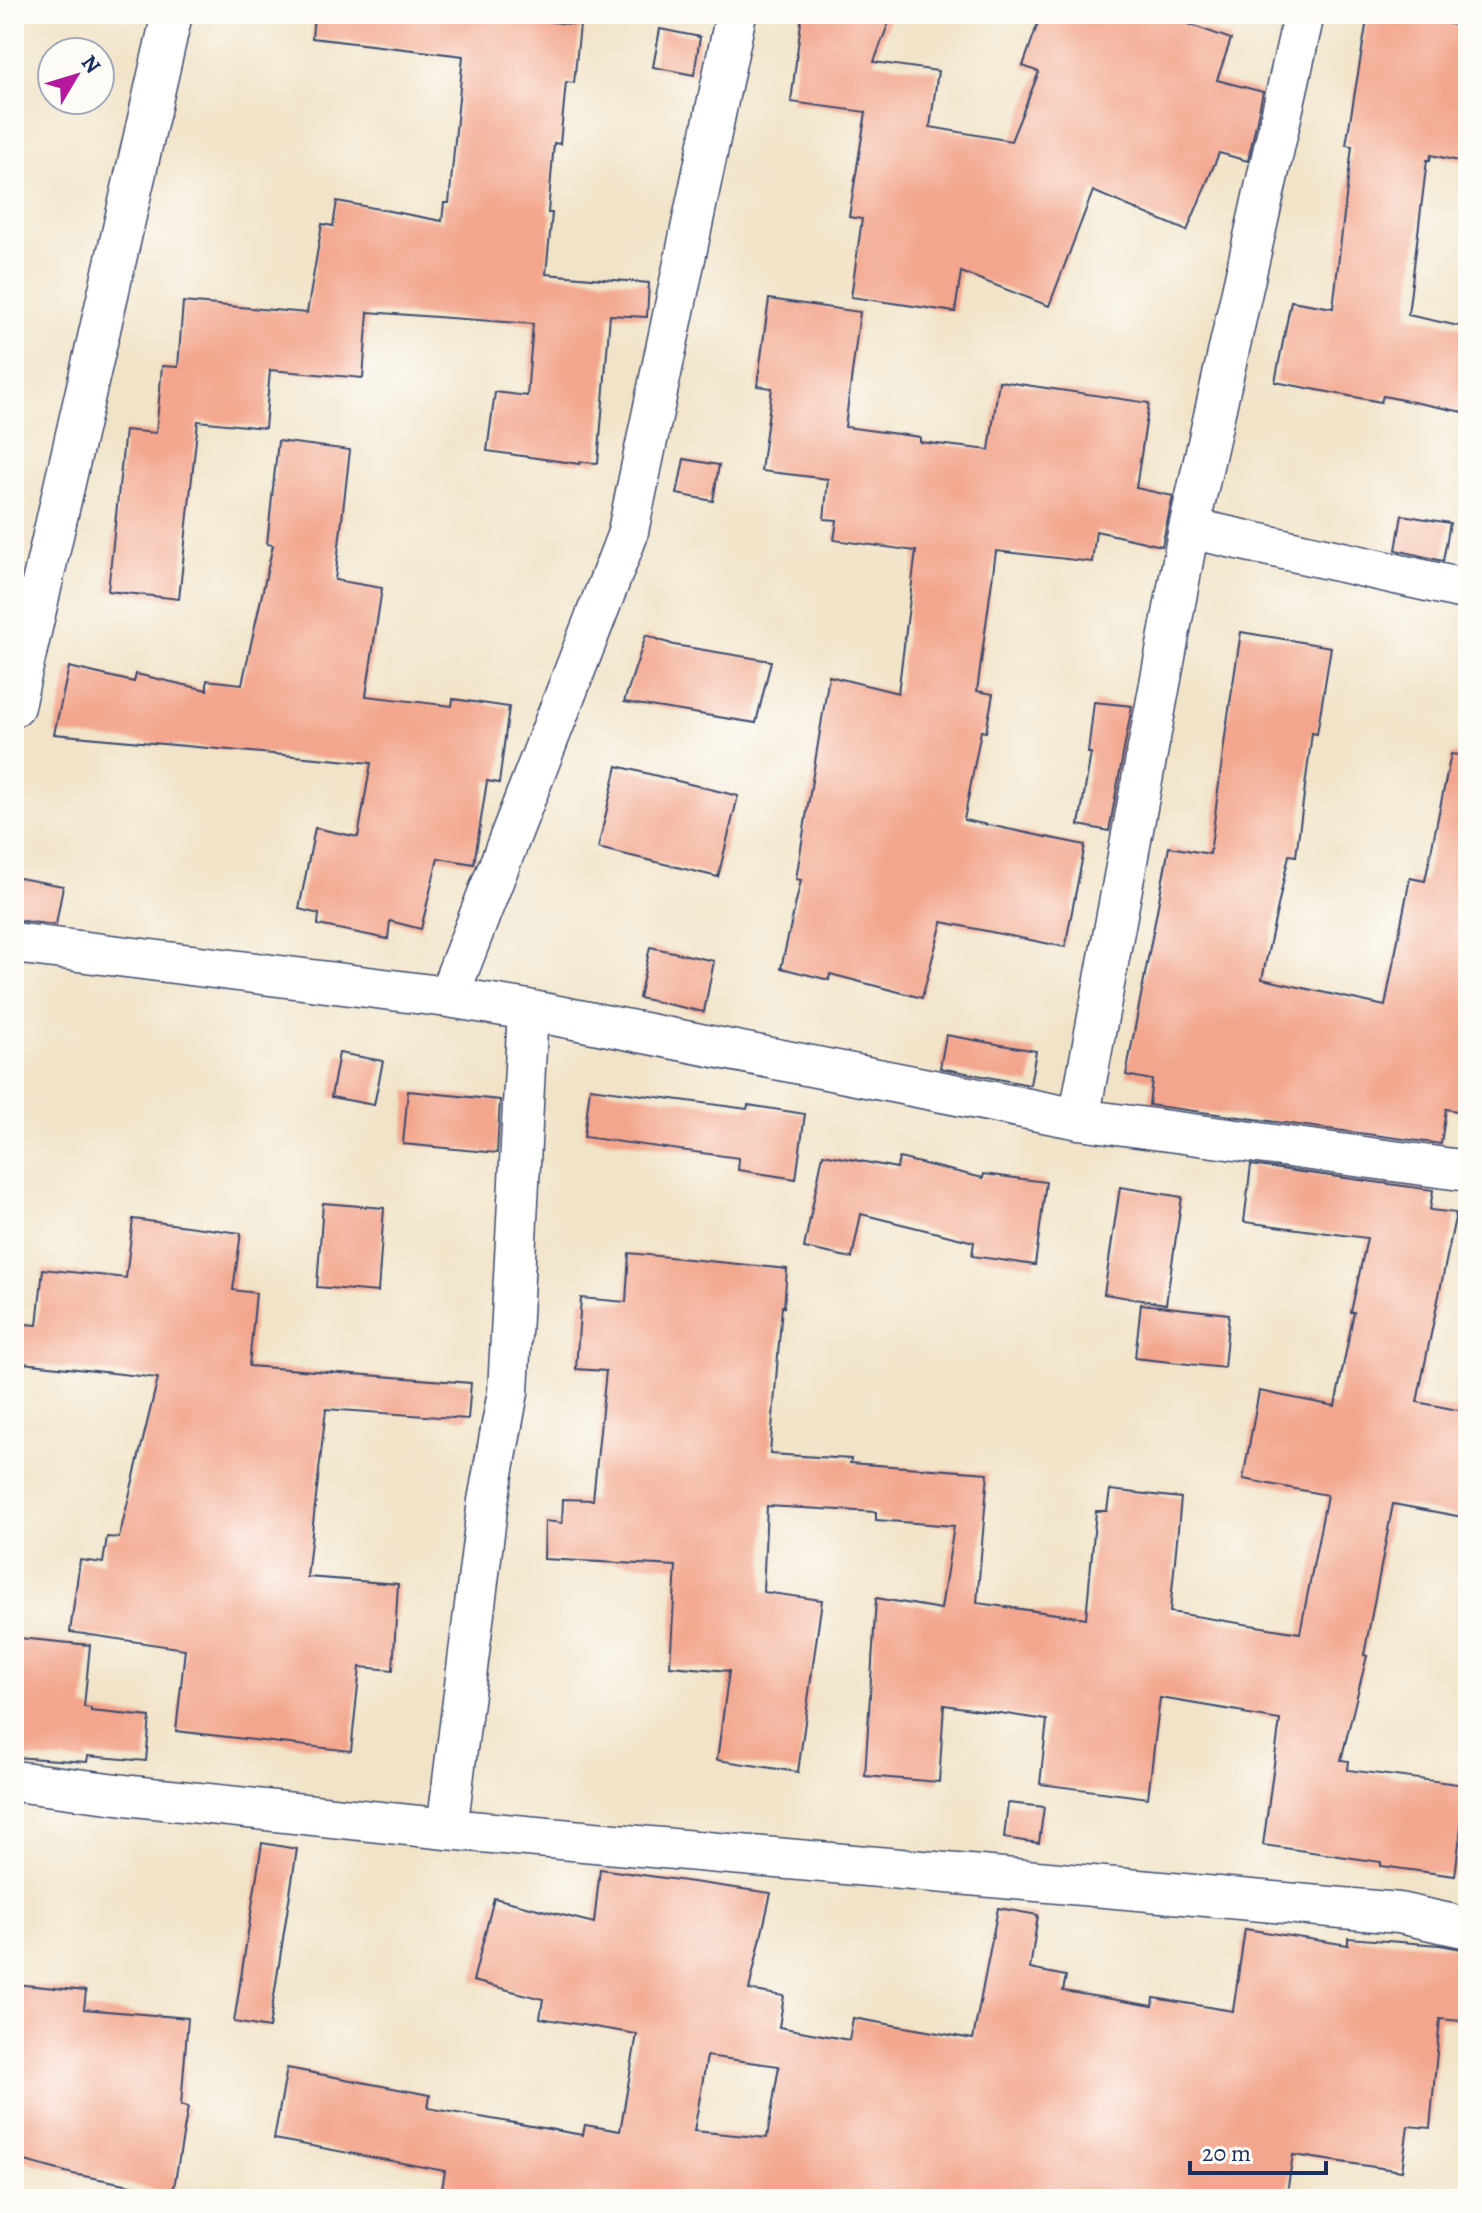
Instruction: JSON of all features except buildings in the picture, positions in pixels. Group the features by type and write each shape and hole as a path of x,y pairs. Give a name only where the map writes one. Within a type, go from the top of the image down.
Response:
{"street":[{"path":"14,706 172,14"},
{"path":"448,997 627,536 736,14"},
{"path":"1079,1119 1189,528 1304,14"},
{"path":"1189,528 1468,590"},
{"path":"14,943 448,997 528,1010 1079,1119 1468,1171"},
{"path":"447,1829 488,1501 508,1392 528,1010"},
{"path":"14,1781 447,1829 1399,1913 1468,1928"}]}
